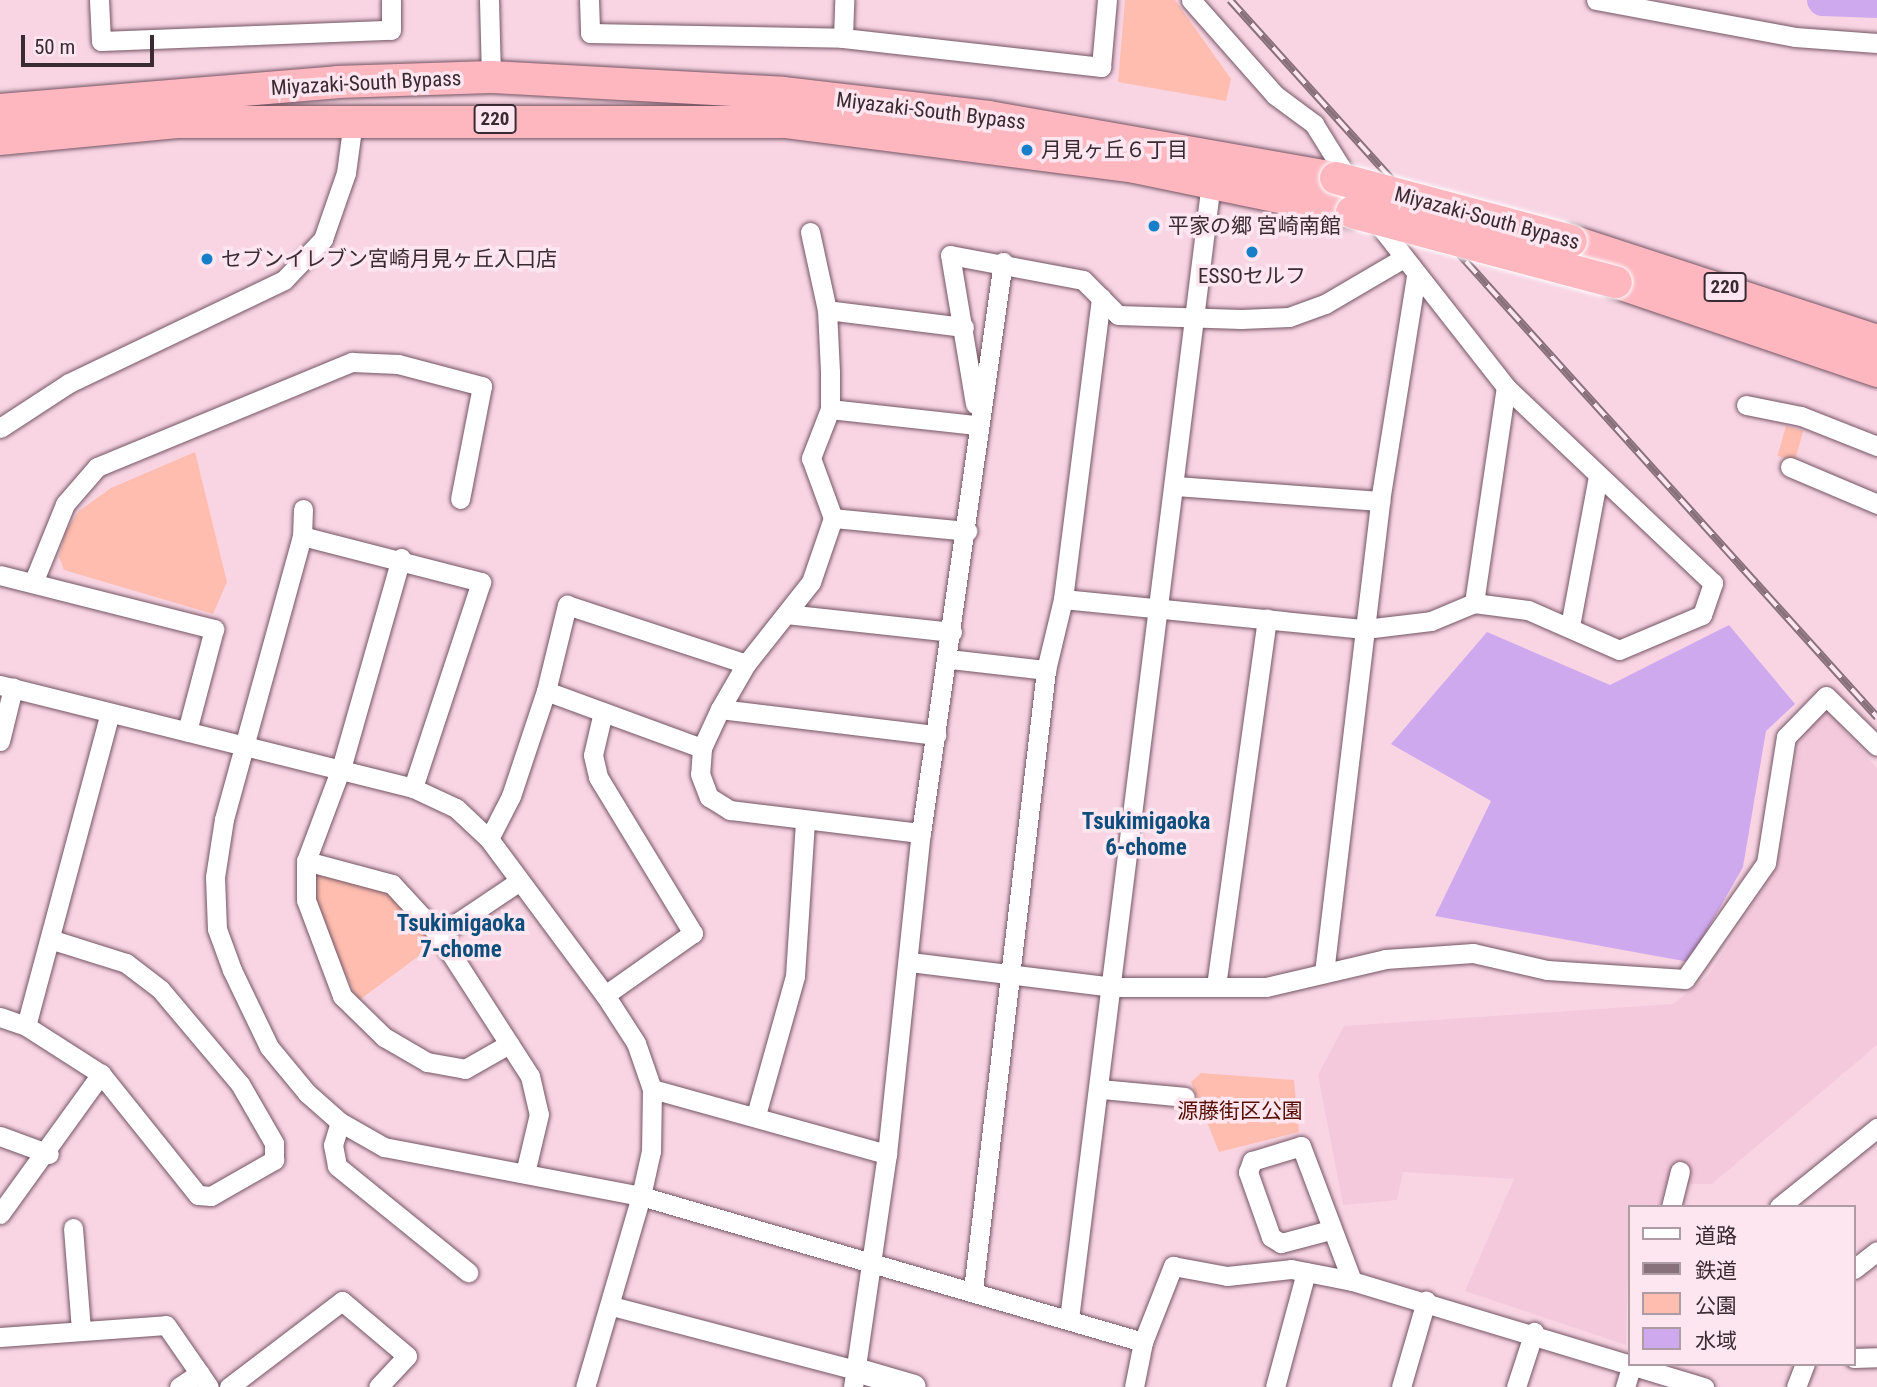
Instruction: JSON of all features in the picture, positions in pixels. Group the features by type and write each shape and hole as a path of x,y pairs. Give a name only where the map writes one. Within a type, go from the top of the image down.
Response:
{"highway":[{"name":"Miyazaki-South Bypass","path":"0,110 297,85 491,77 783,93 989,117 1336,178 1571,241 1877,341"},
{"name":"Miyazaki-South Bypass","path":"0,139 176,122 785,122 1027,150 1211,182 1352,212 1616,282 1877,371"}],"street":[{"path":"99,0 101,41 391,30 391,0"},
{"path":"489,0 491,77"},
{"path":"589,0 590,33 843,38 1101,67 1107,0"},
{"path":"843,38 844,0"},
{"path":"1063,599 1365,629 1432,621 1474,603 1528,610 1570,626 1619,650 1702,615 1713,583 1506,387 1400,260 1314,124 1275,95 1191,0"},
{"path":"1596,0 1795,37 1877,43"},
{"path":"0,428 69,383 284,280 323,239 346,173 353,121"},
{"path":"1069,1319 1115,987 1175,486 1199,317 1211,182"},
{"path":"810,232 827,310 830,409 811,458 833,518 811,582 746,664 720,709 702,748 700,775 709,797 730,810 805,823 920,833"},
{"path":"977,450 964,327 950,255 1003,262 1083,280 1118,315 1199,317 1289,317 1361,286 1400,260"},
{"path":"855,1378 887,1154 910,962 920,833 949,659 1003,262"},
{"path":"1324,973 1380,501 1416,276"},
{"path":"973,1290 1046,670 1063,599 1101,297"},
{"path":"827,310 964,327"},
{"path":"33,583 65,504 97,467 352,362 398,364 482,386 460,499"},
{"path":"1474,603 1506,387"},
{"path":"1746,405 1801,416 1877,446"},
{"path":"830,409 976,425"},
{"path":"1790,467 1877,504"},
{"path":"1570,626 1598,477"},
{"path":"1175,486 1380,501"},
{"path":"303,509 302,536 243,747 215,877 217,929 269,1047 340,1122 384,1147 641,1196 872,1259 1143,1342"},
{"path":"833,518 967,531"},
{"path":"302,536 401,558 481,582 413,788"},
{"path":"401,558 341,768 306,861 315,934 342,996 384,1037 427,1062 466,1069 509,1044"},
{"path":"0,575 214,629 187,731"},
{"path":"489,839 511,796 546,691 567,604 746,664"},
{"path":"786,614 952,632"},
{"path":"1216,986 1267,619"},
{"path":"949,659 1046,670"},
{"path":"0,741 7,687 109,716 187,731 413,788 456,808 489,839 518,882 605,995 636,1043 652,1088 651,1152 612,1306 585,1387"},
{"path":"546,691 702,748"},
{"path":"910,962 1115,987 1266,987 1385,959 1473,953 1547,970 1685,979 1766,863 1786,737 1826,696 1877,746"},
{"path":"720,709 936,735"},
{"path":"603,712 593,755 598,777 693,933 605,995"},
{"path":"26,1026 53,940 109,716"},
{"path":"757,1115 795,976 805,823"},
{"path":"306,861 392,884 439,935 530,1076 539,1114 525,1173"},
{"path":"439,935 518,882"},
{"path":"0,1017 26,1026 101,1073 198,1195 211,1196 274,1160 274,1143 240,1084 160,989 126,963 53,940"},
{"path":"0,1214 49,1154 101,1073"},
{"path":"652,1088 757,1115 887,1154"},
{"path":"1101,1089 1185,1097"},
{"path":"340,1122 333,1145 337,1166 468,1272"},
{"path":"1781,1205 1877,1128"},
{"path":"0,1136 49,1154"},
{"path":"1330,1230 1281,1243 1271,1237 1248,1172 1252,1161 1301,1146 1330,1230 1352,1281"},
{"path":"1672,1205 1680,1171"},
{"path":"73,1228 81,1329"},
{"path":"1856,1267 1877,1251"},
{"path":"1135,1387 1143,1342 1173,1266 1227,1276 1306,1272 1352,1281 1534,1332 1629,1364"},
{"path":"1275,1387 1306,1272"},
{"path":"229,1387 342,1301 407,1356 378,1387"},
{"path":"1401,1387 1426,1301"},
{"path":"612,1306 855,1378 914,1387"},
{"path":"0,1337 81,1329 166,1325 205,1380 179,1387"},
{"path":"1516,1387 1534,1332"},
{"path":"1856,1358 1877,1357"},
{"path":"1625,1387 1631,1366"},
{"path":"1634,1366 1704,1387"},
{"path":"1796,1387 1804,1366"}],"shaded area":[{"path":"1824,707 1877,768 1877,1045 1712,1184 1665,1184 1660,1205 1629,1205 1626,1345 1465,1291 1514,1179 1403,1172 1397,1200 1343,1205 1318,1075 1344,1026 1673,1004 1708,976 1776,868 1800,742"}],"green space":[{"path":"1125,0 1175,0 1231,79 1226,101 1118,82"},
{"path":"1786,426 1803,431 1795,461 1777,456"},
{"path":"195,452 227,582 213,614 64,570 59,557 65,532 79,511 111,488"},
{"path":"322,872 388,890 435,944 358,1001 318,916 314,878"},
{"name":"源藤街区公園","path":"1201,1073 1294,1080 1299,1132 1219,1152 1191,1082"}],"water":[{"path":"1729,625 1795,704 1766,731 1743,867 1689,962 1435,916 1491,801 1391,744 1487,632 1610,685"}],"waterway":[{"path":"1823,0 1877,2"}],"railway":[{"path":"1230,0 1877,717"}],"place":[{"name":"月見ヶ丘６丁目","path":"1027,150"},
{"name":"平家の郷 宮崎南館","path":"1154,226"},
{"name":"ESSOセルフ","path":"1252,252"},
{"name":"セブンイレブン宮崎月見ヶ丘入口店","path":"207,259"}],"district":[{"name":"Tsukimigaoka 6-chome","path":"1146,835"},
{"name":"Tsukimigaoka 7-chome","path":"461,937"}]}
